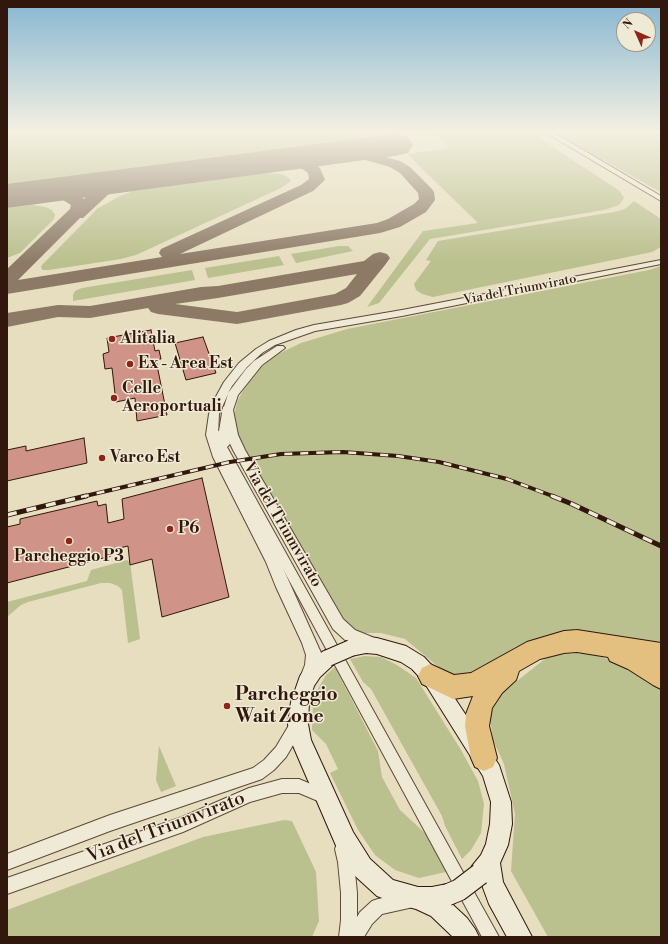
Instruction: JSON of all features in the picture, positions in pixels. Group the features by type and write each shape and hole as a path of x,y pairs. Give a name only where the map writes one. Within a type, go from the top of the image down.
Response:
{"highway":[{"path":"430,676 453,687 474,684 535,650 564,642 576,641 661,654"},
{"path":"599,644 636,661 661,677"},
{"path":"484,758 479,743 477,726 478,714 483,701 494,685 527,655"}],"main road":[{"name":"Via del Triumvirato","path":"366,645 377,646 406,655 418,663 430,676 492,772 501,802 501,824 498,838 485,869 459,890 447,895 432,898 418,898 400,894 385,888 372,877 358,860 345,840 301,741 298,724 300,702 306,682 314,671 328,658 351,648 366,645"},
{"name":"Via del Triumvirato","path":"485,869 497,896 520,937"},
{"name":"Via del Triumvirato","path":"418,898 439,908 459,926 467,937"}],"street":[{"path":"621,175 661,199"},
{"name":"Via del Triumvirato","path":"306,682 313,665 314,654 282,587 273,561 214,447 212,435 218,402 222,393 243,365 259,351 272,343 299,332 326,325 378,317 661,262"},
{"name":"Via del Triumvirato","path":"230,460 225,446 223,430 233,394 250,371 268,355 303,337 378,317"},
{"name":"Via del Triumvirato","path":"229,404 230,428 238,450 338,624 350,635 377,646"},
{"name":"Via del Triumvirato","path":"214,419 218,438 491,937"},
{"name":"Via del Triumvirato","path":"7,862 110,823 257,774 269,765 281,752 298,724"},
{"name":"Via del Triumvirato","path":"7,886 183,824 249,795 282,786 299,786 326,798"},
{"path":"336,820 346,862 349,893 349,920 347,937"},
{"path":"355,937 366,918 378,907 418,898"}],"green space":[{"path":"7,175 85,175 7,185"},
{"path":"250,175 284,175 291,181 281,188 136,255 121,259 49,270 43,270 41,268 42,265 98,208 133,191"},
{"path":"429,175 596,175 620,191 624,198 619,205 604,210 430,239 379,303 367,307 423,231 478,223"},
{"path":"630,175 661,175 661,192"},
{"path":"634,201 661,219 661,247 652,252 433,297 422,294 416,290 414,284 431,261 426,260 438,241 614,212 625,209"},
{"path":"32,205 46,207 52,210 55,215 54,219 20,253 7,258 7,208"},
{"path":"339,246 348,246 353,251 296,263 291,254"},
{"path":"279,256 284,265 208,278 205,268"},
{"path":"661,266 661,648 595,638 472,675 456,677 442,670 405,639 381,633 361,633 341,619 238,439 233,420 237,402 245,387 261,367 278,354 301,343 347,329 649,270"},
{"path":"192,270 195,280 73,301 75,291 82,288"},
{"path":"127,560 130,562 140,639 128,643 122,590 118,586 110,583 101,583 28,602 21,605 7,617 7,602 87,581 91,570"},
{"path":"587,653 628,665 661,690 661,937 548,937 511,871 515,814 504,764 493,740 489,711 503,692 550,655"},
{"path":"365,656 381,657 397,665 416,678 461,750 478,781 484,804 481,833 471,850 462,859 445,826 442,816 371,689 363,682 350,659"},
{"path":"335,667 378,751 382,777 400,810 426,834 446,872 419,878 395,870 375,855 358,830 330,773 338,769 326,744 312,730 313,703 319,687 326,675"},
{"path":"159,746 176,786 161,792 156,780"},
{"path":"284,820 292,821 316,872 319,921 312,937 7,937 7,910 203,837"}],"building":[{"name":"Ex - Area Est","path":"151,330 155,351 159,350 161,359 156,360 167,415 137,421 135,398 116,402 112,368 105,369 103,354 109,352 107,338"},
{"path":"203,337 216,373 186,380 175,343"},
{"path":"84,438 87,463 7,481 7,450 26,446 26,451"},
{"path":"202,478 229,597 162,617 152,559 130,565 128,546 111,550 111,556 7,583 7,527 20,524 20,519 97,501 98,506 106,504 108,523 124,519 122,499"}],"taxiway":[{"path":"168,253 307,188 317,180 316,175"},
{"path":"7,288 380,228 394,223 420,208 427,200 426,192 410,175"},
{"path":"77,214 105,189 135,179"},
{"path":"7,280 79,210 79,203 68,196 52,193 32,193"},
{"path":"377,261 380,258"},
{"path":"7,320 58,311 90,312 201,293 218,292 369,266 377,261"},
{"path":"158,308 237,318 341,299 353,292 377,261"}],"runway":[{"path":"7,196 166,175"}],"railway":[{"path":"81,497 230,462 281,454 343,452 398,456 439,462 507,479 555,497"},
{"path":"7,515 86,496"},
{"path":"552,496 661,546"}],"place":[{"name":"Alitalia","path":"112,339"},
{"name":"Ex - Area Est","path":"130,364"},
{"name":"Celle Aeroportuali","path":"114,398"},
{"name":"Varco Est","path":"102,458"},
{"name":"P6","path":"170,529"},
{"name":"Parcheggio P3","path":"69,541"},
{"name":"Parcheggio Wait Zone","path":"227,706"}]}
